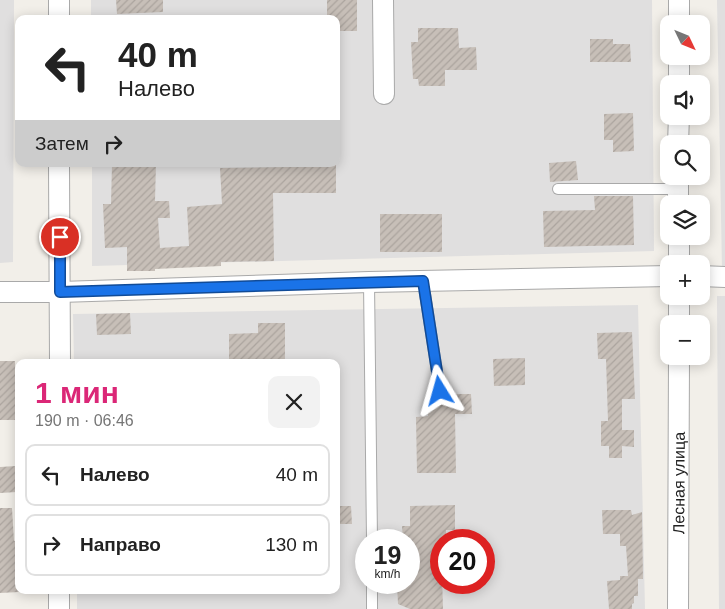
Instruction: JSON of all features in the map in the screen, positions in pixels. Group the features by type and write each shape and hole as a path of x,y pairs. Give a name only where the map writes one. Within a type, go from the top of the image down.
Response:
{"street":[{"path":"59,0 59,15"},
{"path":"382,0 384,94"},
{"path":"679,0 679,15"},
{"path":"59,167 60,359"},
{"path":"0,292 660,276"},
{"path":"710,276 725,277"},
{"name":"Лесная улица","path":"678,609 679,365"},
{"path":"59,594 59,609"}],"lane":[{"path":"558,189 678,190"},
{"path":"423,281 440,391"},
{"path":"369,282 372,529"},
{"path":"372,594 372,609"}],"shaded area":[{"path":"0,0 14,0 13,262 0,263"},
{"path":"91,0 652,0 654,251 92,266 92,167 340,167 340,15 91,15"},
{"path":"717,0 725,0 725,269 722,269"},
{"path":"717,296 725,296 725,609 719,609"},
{"path":"638,305 645,609 77,609 77,594 340,594 340,359 74,359 73,314"}],"building":[{"path":"116,0 163,0 163,12 117,14"},
{"path":"327,0 357,0 357,31 340,31 340,15 327,15"},
{"path":"418,28 458,28 459,48 476,47 477,70 445,70 445,86 419,86 418,79 413,79 411,42 418,42"},
{"path":"590,39 613,39 613,44 630,44 631,62 590,62"},
{"path":"633,113 634,151 613,152 613,140 604,140 604,114"},
{"path":"576,161 578,180 550,182 549,163"},
{"path":"112,167 156,167 155,201 169,201 170,218 158,218 160,248 189,246 187,207 222,204 220,168 336,167 336,193 273,193 274,261 221,262 221,266 127,271 127,247 105,248 103,204 111,204"},
{"path":"594,196 633,196 634,245 544,247 543,211 595,210"},
{"path":"380,214 442,214 442,252 380,252"},
{"path":"130,313 131,334 97,335 96,314"},
{"path":"258,323 285,323 285,359 229,359 229,334 258,333"},
{"path":"632,332 635,399 622,399 622,430 634,430 634,447 622,446 622,458 609,458 609,446 601,446 601,421 608,421 606,359 598,359 597,333"},
{"path":"525,358 525,385 494,386 493,359"},
{"path":"0,361 15,361 15,420 0,420"},
{"path":"428,394 434,394 441,398 446,394 471,394 472,414 455,414 456,473 417,473 416,417 428,416"},
{"path":"15,466 15,492 0,493 0,467"},
{"path":"455,505 455,529 430,529 430,594 443,594 443,609 410,609 398,604 398,594 420,594 420,529 402,529 402,526 410,526 410,506"},
{"path":"340,506 351,506 352,524 340,524"},
{"path":"0,508 12,508 15,541 15,592 0,593"},
{"path":"602,510 631,510 632,515 642,512 643,579 638,579 638,596 634,596 632,609 609,609 607,581 620,580 620,576 628,576 626,546 620,546 620,534 603,534"}],"route":[{"path":"60,237 60,292 423,281 440,391"}]}
